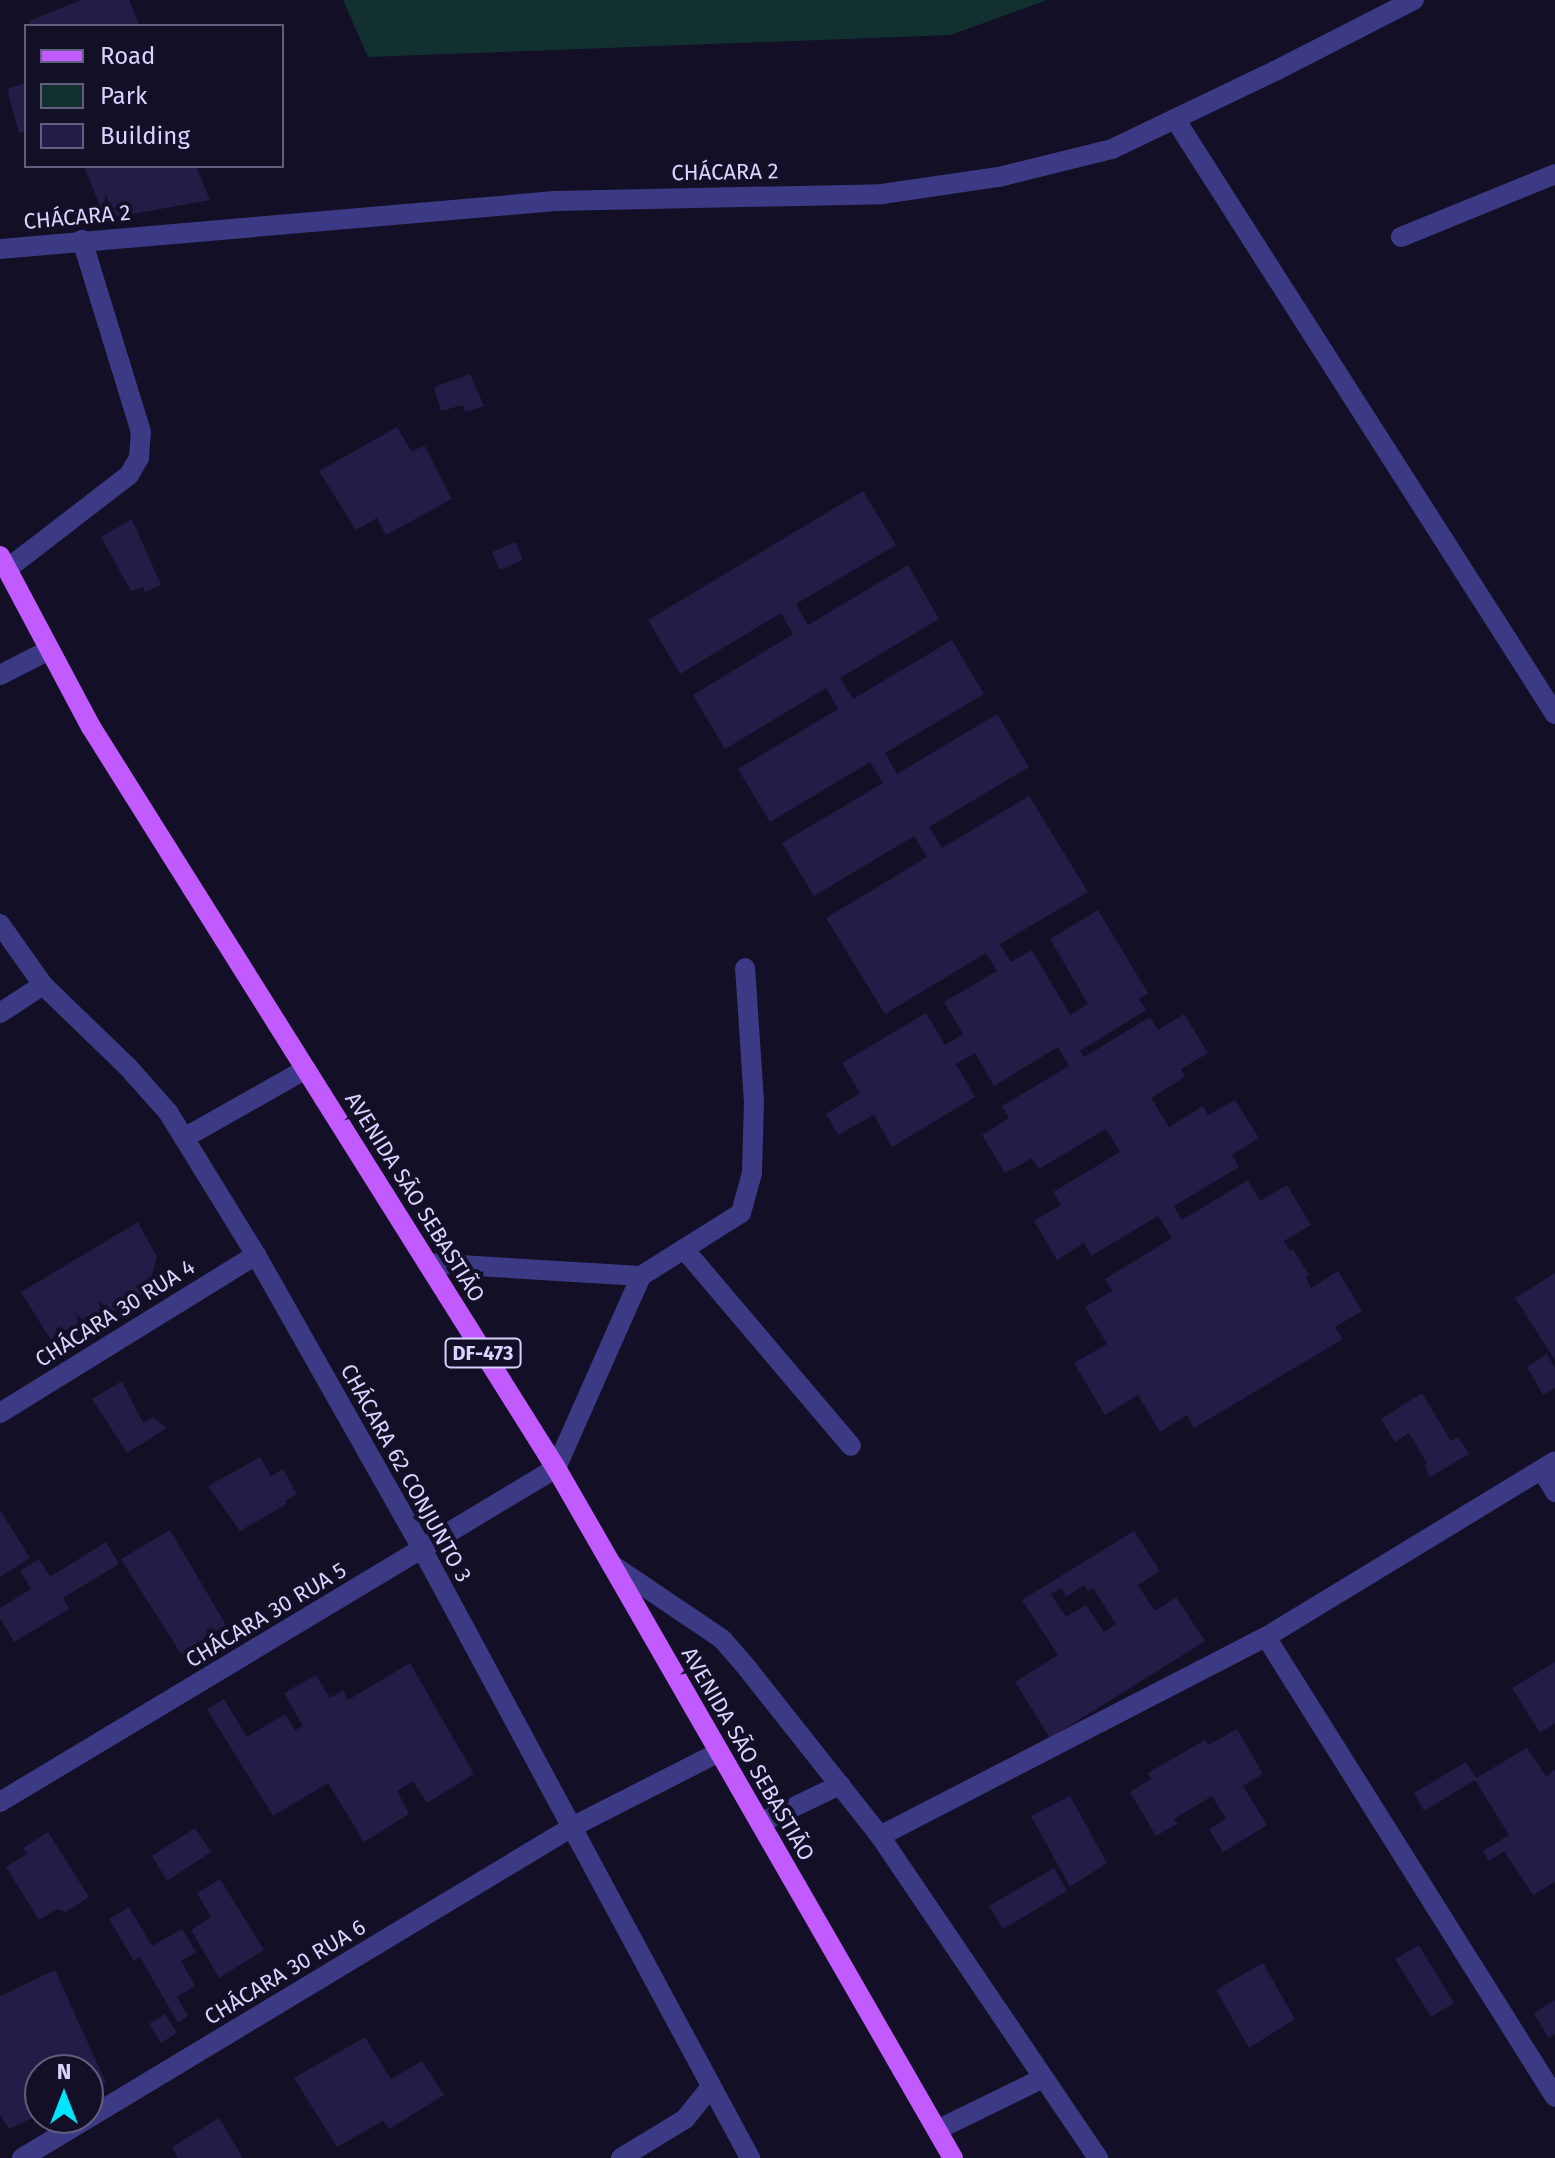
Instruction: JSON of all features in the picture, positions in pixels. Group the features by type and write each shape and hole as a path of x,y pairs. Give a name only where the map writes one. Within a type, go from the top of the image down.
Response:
{"main road":[{"name":"AVENIDA SÃO SEBASTIÃO","path":"3,562 91,727 556,1468 953,2158"}],"street":[{"name":"CHÁCARA 2","path":"0,249 555,201 882,194 999,177 1112,149 1414,0"},
{"path":"1175,119 1555,714"},
{"path":"1401,237 1555,174"},
{"path":"3,562 129,475 139,458 141,432 82,240"},
{"path":"0,675 49,650"},
{"name":"CHÁCARA 62 CONJUNTO 3","path":"0,924 43,985 127,1066 168,1112 256,1255 422,1549 750,2158"},
{"path":"556,1468 641,1276 741,1213 752,1173 754,1102 745,968"},
{"path":"0,1013 43,985"},
{"path":"184,1138 306,1069"},
{"path":"684,1249 851,1446"},
{"name":"CHÁCARA 30 RUA 4","path":"0,1413 256,1255"},
{"path":"427,1263 641,1276"},
{"path":"880,1836 1266,1637 1548,1466 1555,1492"},
{"name":"CHÁCARA 30 RUA 5","path":"0,1802 556,1468"},
{"path":"611,1564 722,1639 880,1836 1098,2158"},
{"path":"1266,1637 1555,2097"},
{"name":"CHÁCARA 30 RUA 6","path":"22,2158 572,1827 719,1752"},
{"path":"760,1823 840,1785"},
{"path":"937,2130 1043,2078"},
{"path":"621,2158 685,2119 710,2088"}],"green space":[{"path":"343,0 1047,0 951,35 368,57"}],"building":[{"path":"81,0 129,0 139,24 30,24 29,21"},
{"path":"24,84 24,132 19,133 8,93 9,88"},
{"path":"85,168 197,168 210,200 105,219"},
{"path":"470,374 484,406 465,412 463,405 441,411 434,387"},
{"path":"397,427 411,451 425,446 452,499 386,535 377,518 356,530 319,471"},
{"path":"863,491 896,545 796,604 808,625 908,565 939,619 840,678 853,699 952,640 984,694 885,753 897,774 997,714 1029,767 929,827 942,848 1029,796 1088,892 1000,944 1002,948 1011,962 1032,950 1070,1015 1088,1004 1050,939 1098,910 1148,993 1139,999 1146,1010 1080,1051 1084,1057 1150,1017 1158,1030 1184,1014 1208,1053 1181,1069 1185,1077 1151,1098 1169,1127 1203,1106 1208,1115 1235,1100 1259,1138 1232,1155 1239,1167 1174,1206 1182,1220 1248,1180 1260,1201 1287,1185 1311,1225 1284,1241 1290,1251 1293,1249 1309,1275 1306,1277 1311,1288 1338,1271 1362,1311 1335,1327 1343,1339 1194,1428 1187,1415 1160,1432 1138,1395 1105,1415 1074,1363 1107,1344 1085,1307 1112,1291 1105,1279 1172,1238 1158,1216 1091,1256 1084,1243 1057,1260 1034,1221 1061,1205 1053,1192 1120,1152 1106,1129 1039,1169 1032,1158 1005,1173 982,1135 1009,1118 1002,1106 1069,1066 1058,1047 994,1086 975,1053 956,1064 975,1097 892,1147 874,1115 838,1135 826,1114 860,1093 842,1063 926,1013 945,1045 963,1034 944,1002 997,971 986,953 885,1014 826,918 927,857 914,836 814,896 782,843 883,783 870,762 770,822 738,769 838,709 826,688 725,749 693,695 793,634 781,613 680,674 648,620"},
{"path":"132,519 161,585 145,592 143,587 131,591 101,537"},
{"path":"516,542 523,560 500,570 492,552"},
{"path":"138,1222 157,1257 148,1291 55,1347 21,1292"},
{"path":"1555,1273 1555,1360 1515,1298"},
{"path":"1547,1354 1555,1368 1555,1388 1543,1395 1527,1367"},
{"path":"122,1381 143,1423 153,1417 167,1428 127,1453 92,1399"},
{"path":"1422,1393 1451,1441 1458,1437 1469,1454 1430,1477 1424,1465 1427,1463 1409,1433 1395,1442 1381,1419"},
{"path":"260,1457 271,1476 283,1469 297,1494 285,1501 287,1504 240,1531 208,1486"},
{"path":"0,1510 30,1558 0,1577"},
{"path":"170,1530 226,1625 181,1654 121,1559"},
{"path":"1134,1531 1160,1571 1138,1585 1155,1611 1176,1597 1205,1641 1050,1738 1015,1682 1058,1655 1022,1600","holes":["1084,1585 1088,1591 1093,1588 1116,1624 1104,1632 1086,1605 1066,1617 1051,1594 1061,1588 1066,1597"]},
{"path":"106,1542 119,1564 63,1598 69,1609 14,1642 0,1618 0,1608 31,1589 20,1571 39,1559 50,1577"},
{"path":"1555,1662 1555,1723 1540,1733 1512,1688"},
{"path":"410,1663 474,1774 427,1803 413,1781 397,1791 409,1814 364,1842 328,1783 273,1816 207,1709 224,1699 247,1737 285,1714 295,1730 303,1726 284,1693 316,1675 330,1698 343,1690 348,1700"},
{"path":"1237,1729 1263,1774 1243,1786 1267,1825 1223,1852 1209,1829 1226,1819 1212,1796 1174,1819 1177,1824 1156,1836 1130,1792 1151,1779 1148,1773 1205,1740 1208,1745"},
{"path":"1527,1748 1546,1776 1555,1770 1555,1882 1533,1895 1504,1851 1489,1861 1483,1851 1509,1835 1475,1780 1424,1811 1414,1793 1466,1762 1476,1778"},
{"path":"1070,1796 1107,1863 1070,1887 1031,1816"},
{"path":"195,1828 211,1852 167,1881 152,1856"},
{"path":"48,1832 89,1897 66,1912 57,1909 39,1920 6,1867 27,1854 23,1848"},
{"path":"1054,1868 1067,1891 1003,1929 989,1906"},
{"path":"220,1879 264,1950 219,1978 191,1930 211,1917 197,1893"},
{"path":"129,1907 152,1946 182,1929 196,1952 181,1961 195,1986 177,1997 188,2016 178,2023 140,1957 134,1961 109,1919"},
{"path":"1419,1945 1454,2003 1431,2017 1395,1959"},
{"path":"1263,1963 1295,2019 1249,2048 1216,1990"},
{"path":"55,1970 93,2054 24,2054 24,2122 9,2129 0,2115 0,1996"},
{"path":"1555,2000 1555,2034 1548,2038 1534,2013"},
{"path":"165,2014 177,2033 161,2043 149,2024"},
{"path":"365,2037 391,2079 422,2061 444,2095 389,2129 383,2121 337,2147 294,2078"},
{"path":"219,2118 243,2158 178,2158 172,2147"}]}
